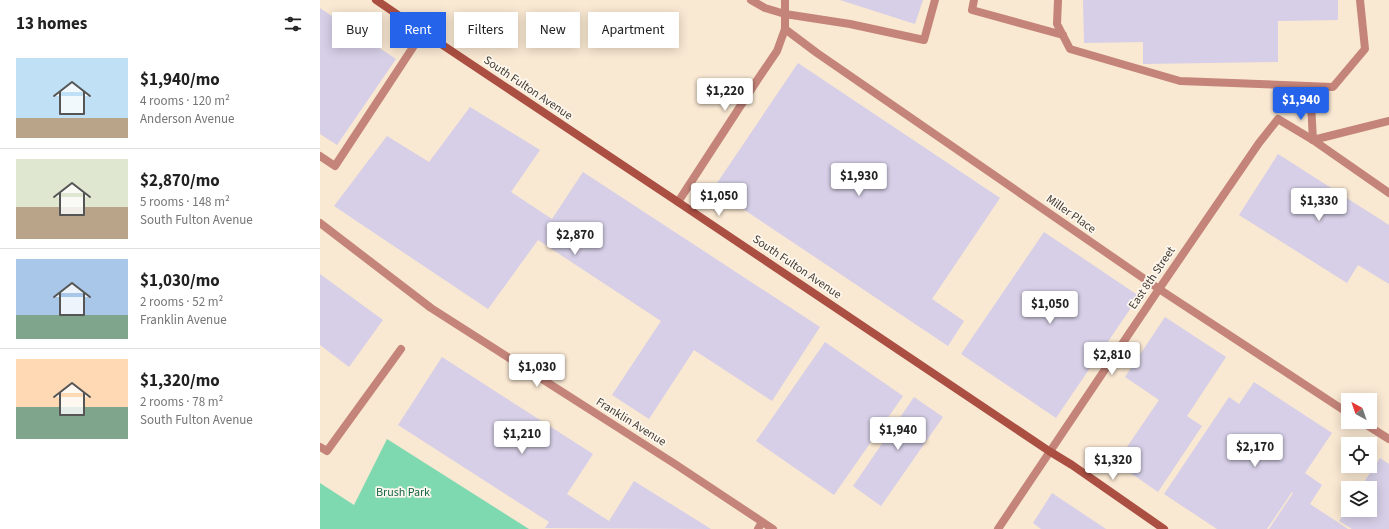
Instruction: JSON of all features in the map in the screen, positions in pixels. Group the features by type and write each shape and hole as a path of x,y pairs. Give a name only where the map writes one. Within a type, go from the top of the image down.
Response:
{"main road":[{"name":"South Fulton Avenue","path":"376,0 394,12"},
{"name":"South Fulton Avenue","path":"446,47 1072,465 1164,529"}],"street":[{"path":"751,0 765,8 785,14 850,24 924,40 935,0"},
{"path":"678,202 777,51 785,29 784,0"},
{"path":"974,0 972,10 1062,35"},
{"path":"1058,0 1057,24 1070,49 1180,81 1333,87 1365,49 1360,0"},
{"name":"Miller Place","path":"785,29 856,80 1159,289 1341,408"},
{"path":"320,156 335,166 412,48"},
{"path":"1310,86 1313,140"},
{"name":"East 8th Street","path":"1049,451 1259,144 1278,119 1313,140"},
{"path":"1313,140 1389,121"},
{"path":"1313,140 1389,194"},
{"name":"Franklin Avenue","path":"320,223 431,308 675,464 760,526 773,529"},
{"path":"323,449 401,349"},
{"path":"1372,429 1389,440"},
{"path":"998,529 1049,451"}],"green space":[{"name":"Brush Park","path":"387,439 529,529 320,529 320,483 354,505"}],"building":[{"path":"840,0 923,0 915,24"},
{"path":"1083,0 1338,0 1338,20 1278,21 1278,62 1143,64 1143,42 1084,43"},
{"path":"320,8 332,16 332,48 380,48 396,59 337,145 320,134"},
{"path":"798,63 1000,198 932,299 964,321 948,346 713,189"},
{"path":"470,107 540,150 511,192 552,219 583,172 820,327 772,401 694,350 649,419 612,395 661,321 538,240 488,309 334,206 387,136 429,162"},
{"path":"1278,154 1389,225 1389,284 1358,265 1347,283 1239,215"},
{"path":"1044,232 1139,296 1056,418 961,354"},
{"path":"320,274 383,320 349,367 320,345"},
{"path":"1165,317 1226,357 1187,416 1202,426 1158,492 1116,463 1159,400 1125,377"},
{"path":"825,342 903,396 834,495 756,441"},
{"path":"442,357 593,454 567,494 609,521 634,481 711,529 545,528 549,522 398,425"},
{"path":"1254,382 1332,433 1305,473 1322,485 1310,504 1348,529 1269,529 1293,493 1292,492 1267,529 1217,529 1164,494 1229,397 1239,404"},
{"path":"914,397 943,417 881,506 853,486"},
{"path":"1380,458 1389,464 1389,529 1352,529 1339,521 1342,517 1377,517 1377,481 1365,481 1370,473 1377,473 1377,462"},
{"path":"1052,493 1106,529 1041,529 1033,523"}]}
